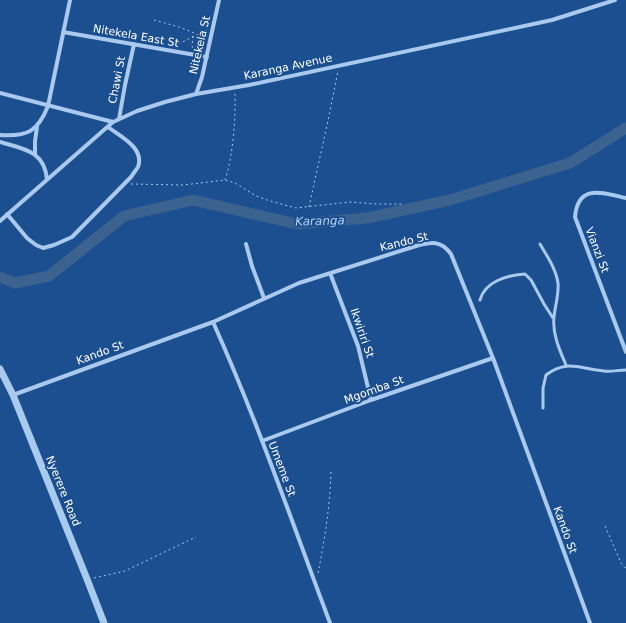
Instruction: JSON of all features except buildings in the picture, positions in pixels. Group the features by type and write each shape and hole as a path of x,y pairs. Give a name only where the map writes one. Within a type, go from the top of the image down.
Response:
{"street":[{"path":"0,135 26,133 37,126 44,116 48,106 70,0"},
{"name":"Nitekela St","path":"196,94 207,57 219,0"},
{"name":"Karanga Avenue","path":"0,220 113,122 137,111 196,94 552,20 616,0"},
{"name":"Nitekela East St","path":"63,32 207,57"},
{"name":"Chawi St","path":"120,119 124,85 134,44"},
{"path":"0,93 113,122"},
{"path":"34,155 37,126"},
{"path":"7,214 27,238 43,248 72,237 125,184 138,167 138,154 134,146 108,127"},
{"path":"0,142 27,150 39,158 46,169 47,180"},
{"name":"Vianzi St","path":"626,198 595,192 585,195 579,200 576,207 575,217 626,352"},
{"name":"Kando St","path":"13,395 213,322 299,283 430,242 446,247 451,254 493,358 590,623"},
{"path":"246,244 252,266 264,298"},
{"name":"Ikwiriri St","path":"330,273 358,346 371,400"},
{"name":"Umeme St","path":"213,322 262,441 330,623"},
{"name":"Mgomba St","path":"262,441 371,400 493,358"},
{"name":"Nyerere Road","path":"0,368 13,395 104,623"}],"lane":[{"path":"540,244 551,263 558,282 558,294 553,318 558,346 566,365"},
{"path":"480,300 482,293 490,284 516,274 525,274 531,280 553,318"},
{"path":"543,408 543,388 546,375 554,368 566,365 604,371 626,370"}],"path":[{"path":"154,20 198,34"},
{"path":"166,50 213,27"},
{"path":"193,36 192,46 197,56"},
{"path":"309,207 330,116 339,65"},
{"path":"224,180 234,131 236,107 234,87"},
{"path":"125,184 183,185 224,180 235,183 256,196 296,208 350,202 402,204"},
{"path":"315,583 327,524 331,470"},
{"path":"605,526 626,569"},
{"path":"87,579 125,571 196,537"}],"waterway":[{"name":"Karanga","path":"0,277 15,283 49,276 124,216 193,200 297,224 367,218 450,200 570,163 626,128"}]}
